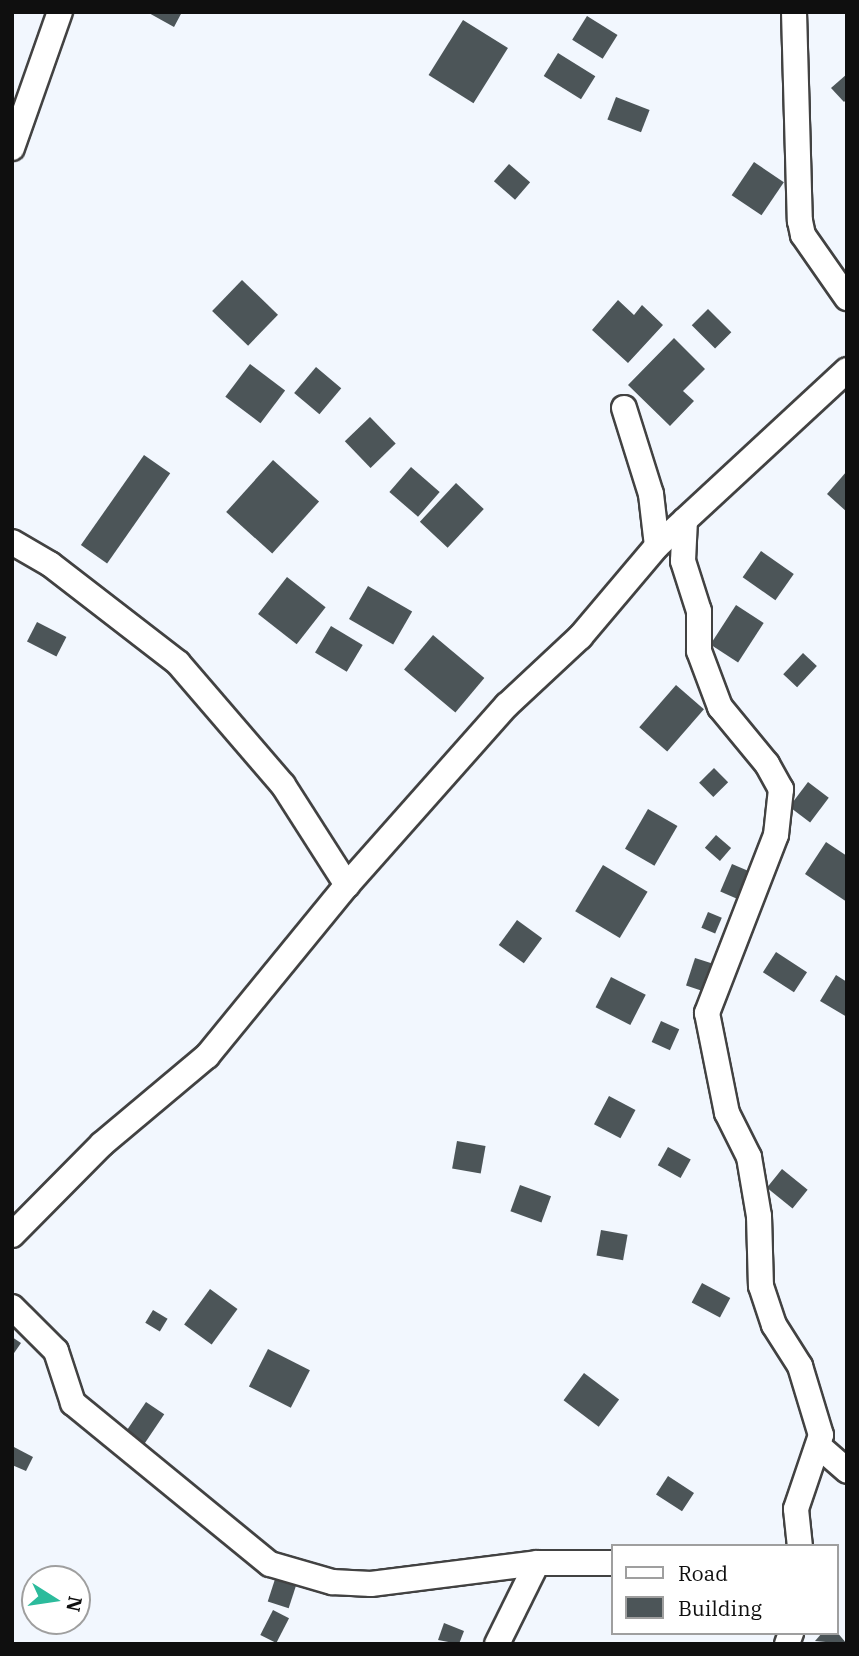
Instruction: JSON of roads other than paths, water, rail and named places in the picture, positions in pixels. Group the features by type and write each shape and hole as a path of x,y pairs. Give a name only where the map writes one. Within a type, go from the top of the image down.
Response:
{"street":[{"path":"12,148 60,12"},
{"path":"794,12 800,221 803,235 847,299"},
{"path":"12,1235 102,1144 208,1056 347,885 507,705 580,638 657,547 847,370"},
{"path":"624,408 651,494 657,547"},
{"path":"685,520 683,561 699,611 698,651 720,707 767,764 781,789 776,835 707,1013 727,1113 749,1157 759,1216 761,1286 774,1325 800,1366 821,1435 821,1448 804,1479 796,1509 800,1544"},
{"path":"12,542 50,564 178,663 283,785 347,885"},
{"path":"12,1307 56,1351 73,1404 270,1564 332,1582 371,1584 537,1563 610,1563"},
{"path":"821,1448 847,1471"},
{"path":"497,1644 537,1563"}]}
